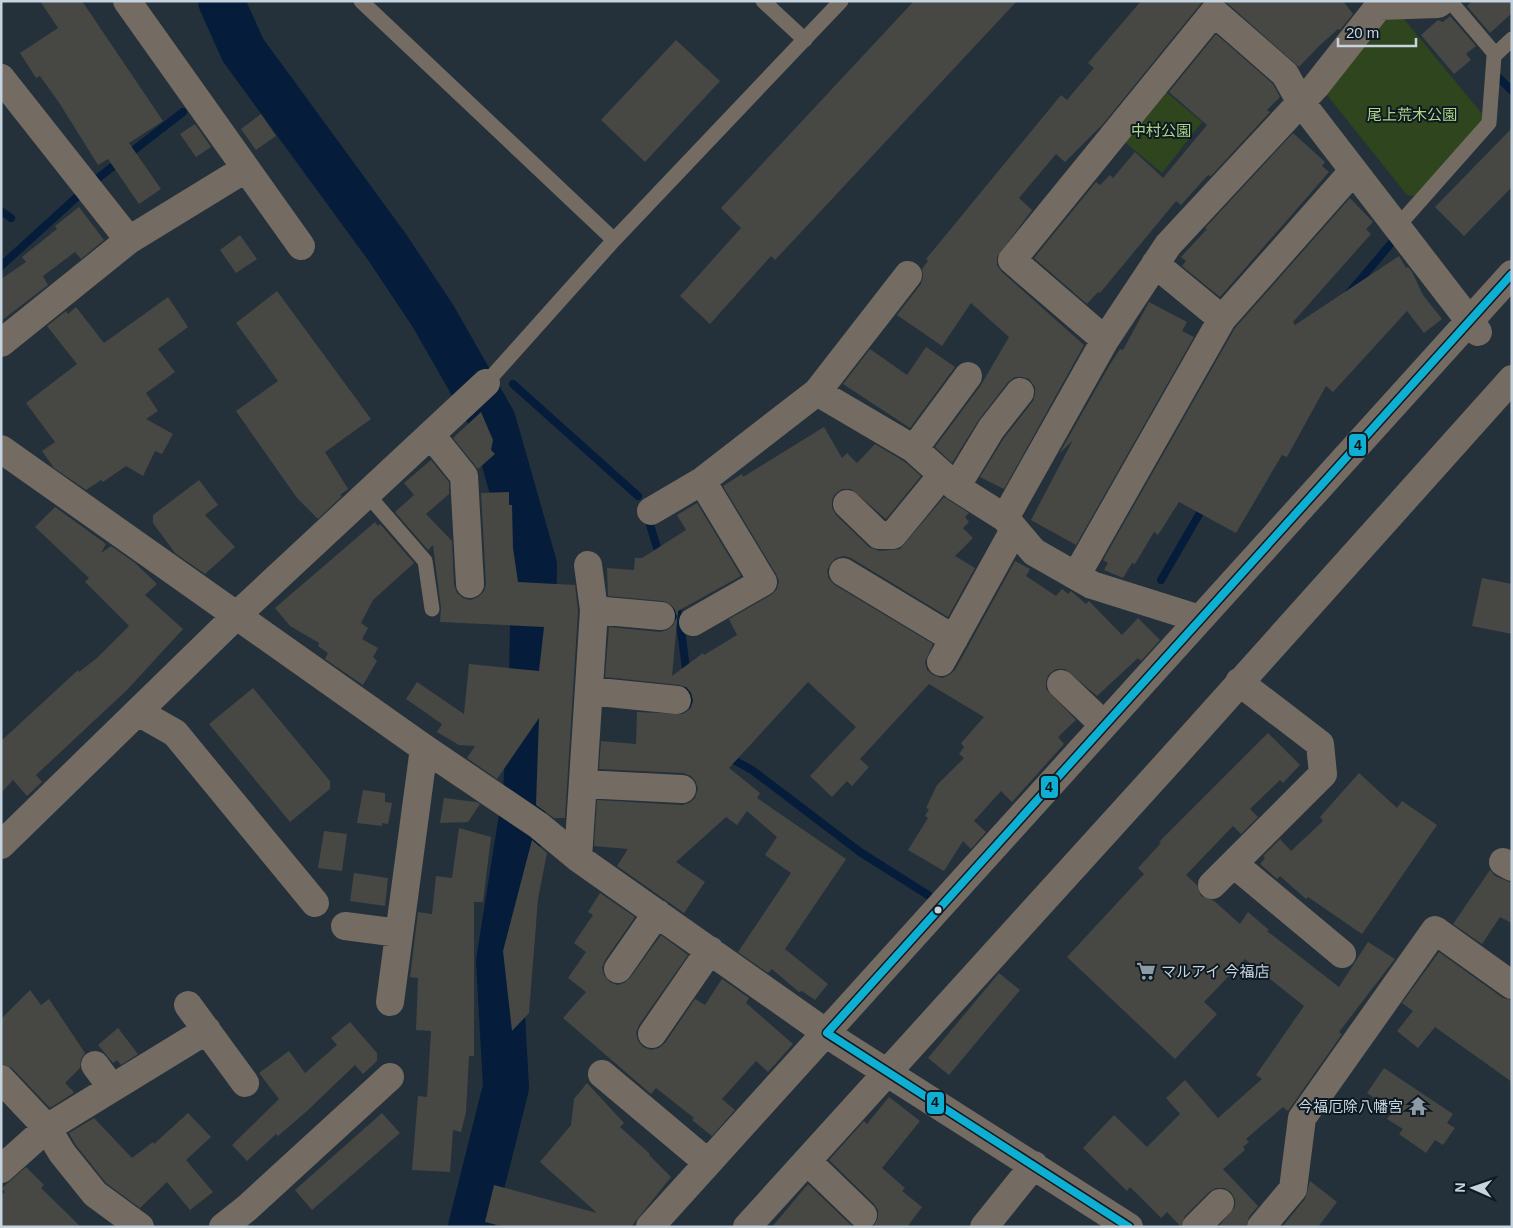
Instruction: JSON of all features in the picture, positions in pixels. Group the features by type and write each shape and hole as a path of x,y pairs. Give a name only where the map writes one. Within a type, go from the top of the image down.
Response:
{"street":[{"path":"127,1 301,246"},
{"path":"843,572 948,650 1009,524 1106,340 1168,245 1316,86 1377,4 1438,4 1442,1"},
{"path":"1106,340 1012,260 1204,8 1214,12 1285,74 1300,101 1474,326"},
{"path":"2,80 129,240"},
{"path":"1,343 129,240 245,169"},
{"path":"1076,576 1222,319 1353,171"},
{"path":"1155,264 1222,319"},
{"path":"650,1227 1200,619 1474,326 1512,274"},
{"path":"651,512 702,480 817,392 908,275"},
{"path":"914,449 968,376"},
{"path":"747,1227 1512,379"},
{"path":"1,845 236,616 480,389"},
{"path":"817,392 914,449 949,481 1009,524 1034,552 1092,585 1200,619"},
{"path":"847,504 879,535 893,535 949,481 1020,392"},
{"path":"431,435 464,476 470,584"},
{"path":"1,450 424,748 538,825 578,858 826,1033 1129,1227"},
{"path":"693,622 763,582 702,480"},
{"path":"578,858 594,610 588,565"},
{"path":"594,610 662,616"},
{"path":"1212,885 1323,774 1320,744 1240,682"},
{"path":"1061,684 1104,726"},
{"path":"589,692 677,700"},
{"path":"138,712 176,733 315,903"},
{"path":"390,1002 424,748"},
{"path":"583,784 682,789"},
{"path":"1234,864 1342,954"},
{"path":"618,969 657,913"},
{"path":"345,926 399,933"},
{"path":"1261,1227 1293,1189 1302,1118 1435,930 1512,985"},
{"path":"652,1034 710,950"},
{"path":"188,1005 245,1083"},
{"path":"1,1169 47,1128 207,1030"},
{"path":"95,1065 112,1088"},
{"path":"602,1074 708,1163"},
{"path":"223,1227 247,1208 390,1076"},
{"path":"1,1079 47,1128 62,1153 96,1194 140,1227"},
{"path":"806,1161 863,1215"},
{"path":"984,1227 1034,1165"},
{"path":"1196,1227 1220,1203"}],"lane":[{"path":"361,1 614,240"},
{"path":"763,1 805,40"},
{"path":"480,389 614,240 841,1"},
{"path":"1450,1 1495,54"},
{"path":"1397,227 1489,123 1495,54 1512,39"},
{"path":"367,494 426,561 432,609"}],"green space":[{"name":"尾上荒木公園","path":"1403,18 1483,115 1480,127 1419,197 1407,195 1323,90 1386,19"},
{"name":"中村公園","path":"1160,87 1202,122 1162,173 1119,137"}],"building":[{"path":"40,1 82,1 163,121 129,143 161,189 139,204 108,159 98,165 60,104 40,76 36,78 20,53 58,28"},
{"path":"914,1 1017,1 775,260 771,256 710,324 680,296 741,228 721,208"},
{"path":"1141,1 1203,1 1103,124 1065,162 1056,154 1019,198 1032,210 997,257 997,265 1002,272 1084,345 1004,489 980,477 1004,438 1033,401 1035,387 1029,379 1015,377 1008,382 978,421 952,463 935,447 981,385 1009,337 971,303 942,346 897,315 921,284 923,277 922,269 928,261 926,259 1061,95 1067,100 1094,68 1088,63"},
{"path":"1225,1 1343,1 1353,14 1340,30 1338,29 1318,47 1299,67"},
{"path":"1472,1 1512,1 1512,13 1490,33 1467,6"},
{"path":"1450,16 1476,46 1466,54 1471,60 1454,74 1421,35 1438,20 1443,22"},
{"path":"1216,34 1273,84 1280,97 1267,110 1270,112 1211,176 1208,175 1181,205 1176,201 1100,293 1098,292 1087,304 1034,258 1096,182 1100,185 1110,175 1113,178 1135,152 1163,178 1207,125 1169,92"},
{"path":"676,40 720,81 645,162 601,120"},
{"path":"261,114 276,136 256,150 241,129"},
{"path":"195,124 211,147 196,157 180,134"},
{"path":"1512,128 1512,187 1464,236 1435,207"},
{"path":"1293,133 1325,162 1322,166 1329,172 1220,297 1182,266 1186,261 1181,257 1207,229 1205,228"},
{"path":"1350,198 1373,222 1366,229 1371,234 1293,322 1295,325 1399,256 1406,268 1408,267 1412,272 1423,295 1442,319 1424,333 1407,311 1333,392 1326,386 1287,457 1282,455 1236,533 1179,502 1158,535 1154,532 1135,564 1132,563 1123,578 1104,570 1108,563 1103,560 1235,328"},
{"path":"79,207 104,240 81,259 75,252 43,276 48,285 1,321 1,279 26,262 22,257 57,229 55,226"},
{"path":"240,235 257,259 236,273 220,250"},
{"path":"277,291 371,419 325,452 348,489 318,519 297,498 236,411 278,381 236,323"},
{"path":"168,297 188,327 158,349 175,372 146,393 158,411 146,419 173,434 162,454 155,451 143,476 126,466 103,482 101,480 86,490 54,468 42,451 55,442 26,403 77,364 47,326 66,311 68,314 76,307 104,343"},
{"path":"1149,302 1187,322 1182,331 1194,337 1076,545 1031,520 1073,440 1059,454 1109,366 1120,349 1123,350"},
{"path":"926,347 955,367 910,428 843,384 870,349 907,375"},
{"path":"481,412 493,440 491,450 495,454 478,469 453,438"},
{"path":"824,427 842,458 847,453 857,463 875,444 905,462 921,476 886,519 851,489 842,489 835,494 832,500 832,508 836,515 869,547 879,551 900,549 944,497 969,513 965,517 969,522 963,528 973,538 955,556 975,568 948,617 851,558 844,556 836,558 830,564 827,571 829,579 835,585 933,644 925,662 927,670 933,675 942,678 955,670 1015,561 1030,569 1026,576 1056,596 1062,589 1068,594 1071,591 1086,604 1089,601 1122,635 1138,618 1160,640 1141,661 1138,658 1097,696 1065,669 1056,669 1049,674 1046,681 1046,689 1076,720 1058,737 1064,744 1012,802 1001,791 974,821 986,832 971,849 963,841 944,871 908,850 928,818 925,816 929,809 926,808 937,785 964,758 959,754 964,747 961,743 984,717 929,684 860,759 869,767 852,786 847,781 832,797 810,776 856,727 808,682 729,768 760,793 757,798 846,859 785,949 828,984 815,1000 802,991 799,992 772,969 768,973 738,952 791,873 765,855 777,837 747,811 737,825 726,817 676,862 705,882 684,913 617,866 628,849 594,846 597,800 682,805 689,803 695,798 698,789 696,782 691,776 683,773 599,769 601,741 636,744 637,712 683,714 690,709 693,701 691,693 686,687 679,685 605,677 609,627 660,632 667,630 673,625 677,617 675,610 670,604 663,601 608,596 607,568 634,570 635,558 642,558 686,530 677,515 697,503 741,576 678,611 672,676 703,653 704,655 737,635 729,619 771,595 777,589 779,581 723,486 742,474 743,477"},
{"path":"431,460 449,482 449,494 426,514 452,541 454,585 457,593 463,598 470,600 478,597 484,591 486,584 481,493 509,492 509,505 512,505 513,548 518,582 575,585 578,611 565,818 554,818 536,805 539,718 497,779 467,758 475,746 459,745 437,732 442,724 406,699 417,682 464,714 469,664 539,671 544,627 440,622 441,608 433,545 428,550 395,512 414,495 404,483"},
{"path":"199,480 218,505 205,515 235,547 205,574 175,553 153,523 153,515"},
{"path":"55,507 106,544 101,553 111,546 135,563 157,584 145,595 183,629 127,690 36,775 42,782 27,796 13,780 1,793 1,741 78,670 79,672 97,658 129,626 85,582 89,578 35,527"},
{"path":"375,522 378,526 380,524 414,563 373,600 361,623 368,628 362,639 378,648 373,657 377,661 363,685 325,659 328,653 318,646 319,643 290,626 275,608"},
{"path":"1482,578 1512,584 1512,634 1472,626"},
{"path":"253,688 330,781 330,789 290,822 209,724"},
{"path":"1268,733 1300,765 1283,783 1280,780 1250,809 1258,817 1241,834 1233,826 1186,875 1197,885 1201,896 1213,900 1240,924 1248,912 1269,930 1267,931 1339,987 1368,942 1395,959 1339,1032 1342,1034 1288,1111 1283,1107 1246,1139 1249,1142 1243,1147 1245,1150 1223,1169 1258,1206 1249,1217 1246,1227 1218,1227 1235,1207 1235,1199 1231,1192 1224,1188 1216,1188 1209,1192 1185,1216 1181,1227 1167,1212 1161,1218 1130,1187 1127,1191 1083,1148 1114,1115 1147,1147 1180,1114 1166,1098 1185,1080 1218,1118 1262,1079 1256,1075 1304,1006 1245,959 1204,1002 1217,1014 1175,1059 1067,957 1144,874 1138,868 1161,843 1159,842"},
{"path":"1359,773 1397,808 1402,801 1437,825 1362,934 1308,897 1306,899 1280,876 1277,879 1260,864 1265,858 1263,856 1280,839 1291,851 1323,821 1320,817"},
{"path":"363,790 385,793 385,802 392,803 388,824 382,823 382,826 357,823"},
{"path":"444,798 480,804 468,822 440,823"},
{"path":"459,828 491,837 483,902 474,902 474,1056 469,1056 466,1112 461,1132 453,1130 450,1172 412,1170 418,1096 427,1097 431,1031 416,1030 418,978 410,977 418,912 432,914 436,876 452,878"},
{"path":"324,831 347,834 342,871 318,868"},
{"path":"532,840 547,853 538,899 529,1013 512,1031 503,951"},
{"path":"1490,870 1495,876 1512,883 1512,923 1500,917 1482,944 1453,924"},
{"path":"354,873 388,878 385,906 350,901"},
{"path":"600,893 635,917 605,960 602,968 604,975 610,982 617,985 624,983 630,978 661,935 688,955 639,1025 636,1033 638,1041 643,1047 651,1050 659,1048 665,1043 695,999 705,1005 722,979 749,998 746,1003 793,1044 768,1072 756,1061 722,1099 735,1110 712,1136 692,1120 694,1118 656,1088 651,1094 563,1018 586,992 568,978 586,952 574,943 593,915 588,912"},
{"path":"1439,952 1503,998 1512,1000 1512,1082 1435,1027 1418,1048 1397,1031 1413,1011 1402,1003"},
{"path":"999,973 1020,990 949,1075 928,1058"},
{"path":"30,990 41,1005 49,999 85,1053 81,1059 80,1068 65,1083 74,1092 50,1108 12,1068 1,1064 1,1019"},
{"path":"350,1022 377,1053 377,1061 363,1074 355,1065 307,1111 278,1136 276,1134 247,1161 232,1145 279,1099 259,1073 289,1051 305,1073 337,1045 331,1038"},
{"path":"118,1028 138,1054 121,1065 117,1060 113,1063 98,1045"},
{"path":"1384,1068 1453,1114 1447,1123 1455,1128 1443,1145 1435,1140 1426,1153 1399,1134 1403,1129 1387,1119 1393,1111 1367,1093"},
{"path":"587,1083 624,1123 620,1127 650,1154 671,1177 631,1227 505,1227 485,1222 494,1185 597,1213 540,1162 571,1125 574,1099"},
{"path":"889,1097 920,1121 882,1168 905,1188 902,1191 922,1207 907,1227 873,1227 878,1218 878,1210 829,1160 864,1121 867,1124"},
{"path":"188,1113 211,1137 186,1160 213,1192 190,1210 167,1182 140,1208 106,1183 75,1144 69,1133 94,1118 132,1158 153,1142 154,1144"},
{"path":"382,1113 400,1133 312,1210 295,1190"},
{"path":"26,1167 44,1185 41,1188 81,1227 1,1227 1,1196 5,1192 2,1188"},
{"path":"1310,1181 1337,1202 1318,1227 1282,1227 1305,1199"},
{"path":"808,1184 852,1226 853,1227 772,1227"}],"waterway":[{"path":"221,1 243,50 387,247 433,316 493,421 534,565 532,681 526,791 499,961 506,1087 471,1227"},
{"path":"1499,78 1512,91"},
{"path":"98,178 183,112"},
{"path":"1,266 78,196"},
{"path":"1,211 11,218"},
{"path":"1349,293 1393,241"},
{"path":"513,384 638,496"},
{"path":"1161,580 1204,506"},
{"path":"650,525 660,557"},
{"path":"675,604 679,617 688,685 695,712"},
{"path":"728,757 752,770 860,852 928,895"}],"transit line":[{"name":"4","path":"1129,1227 827,1033 1512,274"}],"place":[{"name":"マルアイ 今福店","path":"1146,971"},
{"name":"今福厄除八幡宮","path":"1418,1106"}]}
